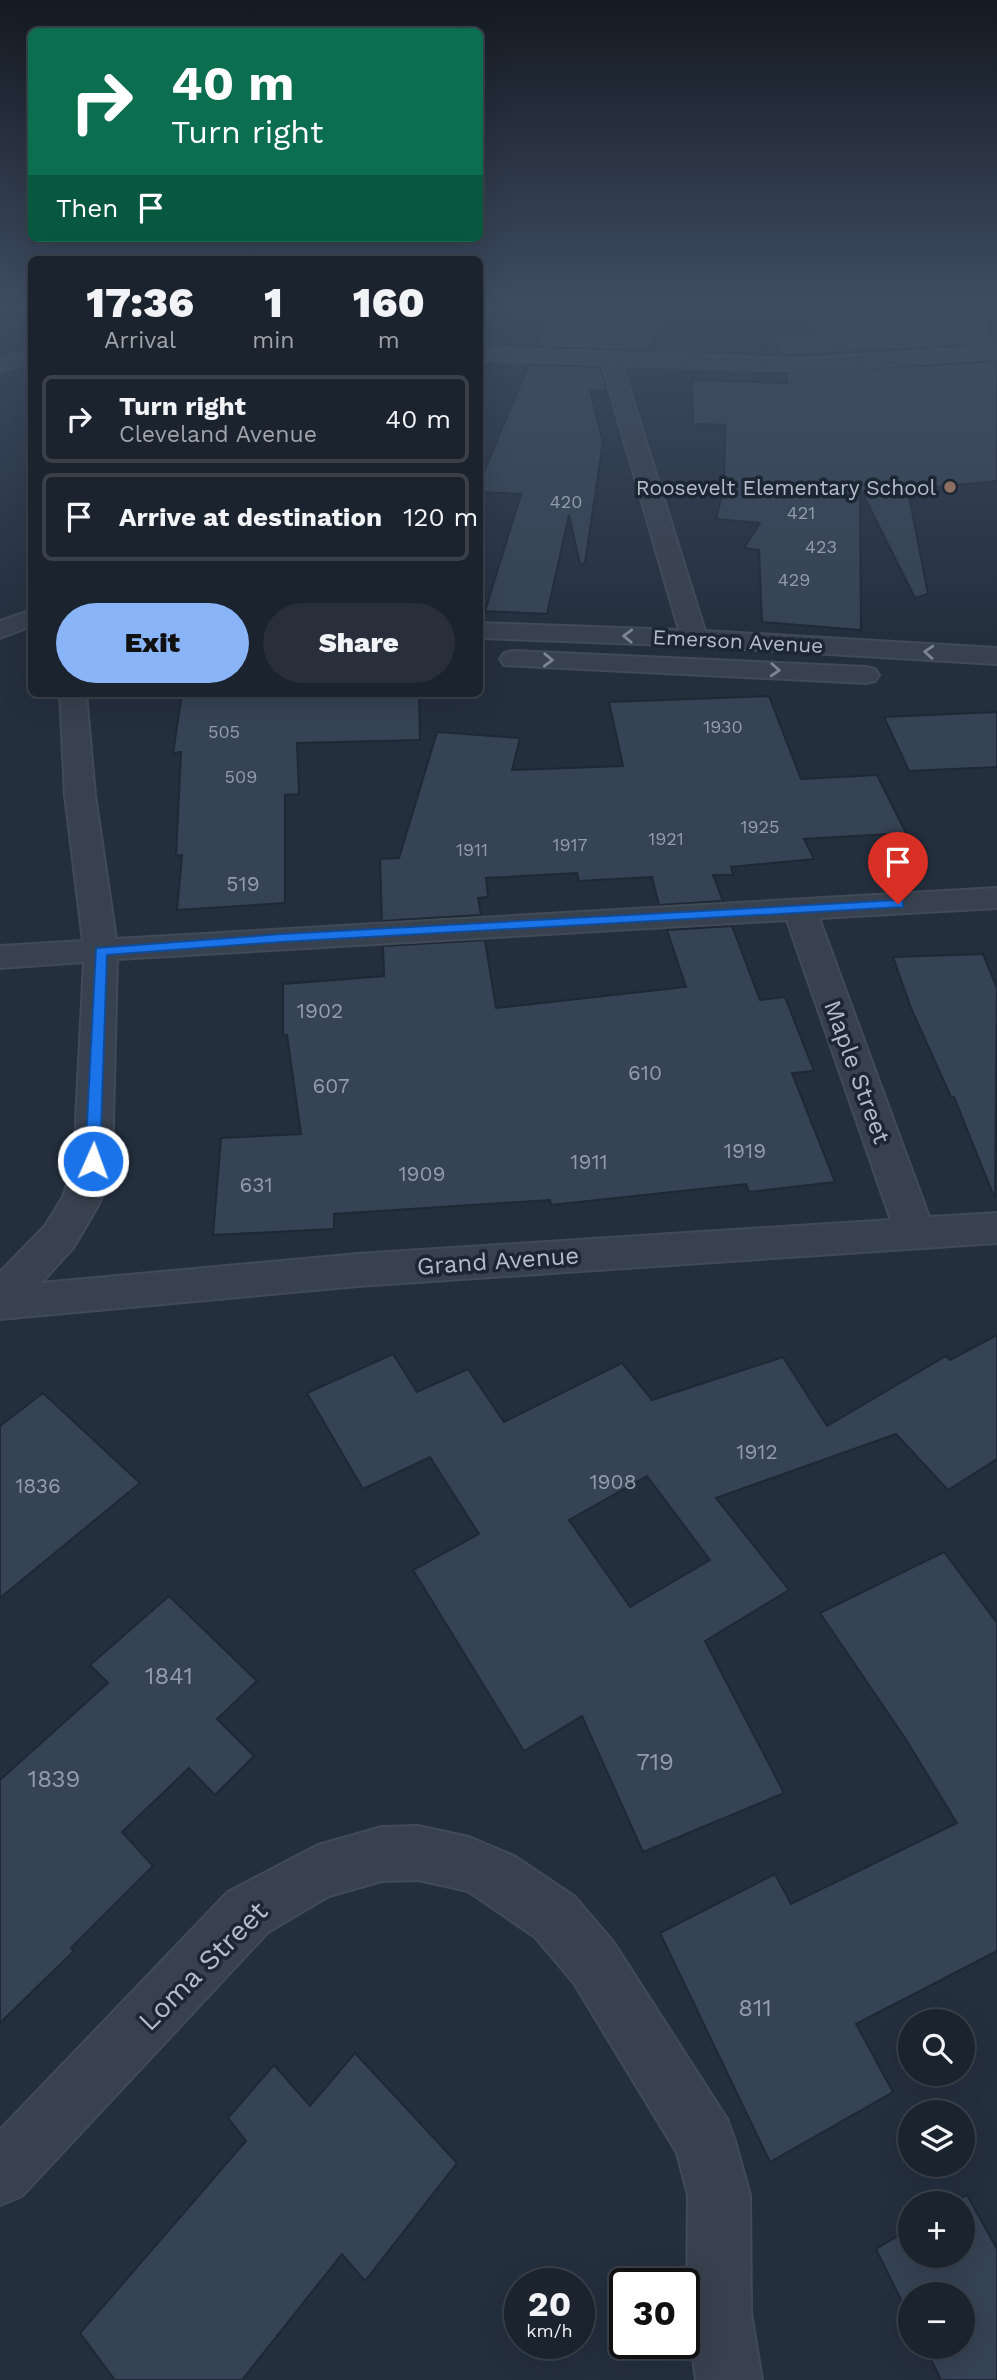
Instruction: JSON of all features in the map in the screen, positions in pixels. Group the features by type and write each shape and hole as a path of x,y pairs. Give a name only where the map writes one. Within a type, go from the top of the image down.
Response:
{"street":[{"path":"626,413 694,638"},
{"path":"0,630 28,619"},
{"name":"Emerson Avenue","path":"483,631 694,638 997,656"},
{"name":"Emerson Avenue","path":"494,658 890,676"},
{"path":"0,1295 25,1274 60,1237 82,1199 93,1161 101,951 80,795 73,697"},
{"path":"0,957 281,938 997,898"},
{"name":"Maple Street","path":"800,910 915,1233"},
{"name":"Grand Avenue","path":"0,1303 359,1270 997,1228"},
{"name":"Loma Street","path":"0,2174 248,1912 318,1872 382,1854 418,1853 469,1864 495,1875 555,1917 594,1963 705,2141 719,2195 719,2313 729,2380"}],"building":[{"path":"508,413 596,413 603,442 585,563 580,564 569,515 547,614 485,611 521,494 483,492 483,474"},
{"path":"693,413 997,413 997,481 908,490 928,594 915,598 860,488 861,630 762,622 759,550 744,548 760,523 716,519 724,487 725,425 693,424"},
{"path":"769,696 801,779 877,775 906,833 804,839 814,859 731,867 733,875 713,875 723,901 659,905 652,877 579,881 577,873 486,878 488,897 478,898 481,915 382,921 380,859 399,858 437,732 520,738 512,770 623,766 609,702"},
{"path":"181,697 419,697 420,740 297,743 299,794 285,795 285,903 177,910 182,855 176,856 181,752 173,753"},
{"path":"997,712 997,767 909,771 884,717"},
{"path":"732,926 760,1000 785,997 814,1071 792,1073 835,1182 749,1192 746,1184 551,1205 550,1200 334,1214 334,1229 213,1235 221,1138 301,1134 287,1035 283,1035 283,984 384,976 383,946 485,940 496,1008 686,987 667,930"},
{"path":"983,954 997,988 995,1199 954,1097 951,1097 911,1008 893,957"},
{"path":"997,1335 997,1459 948,1490 896,1434 716,1498 789,1590 705,1641 784,1793 643,1852 582,1716 524,1751 413,1570 479,1534 430,1457 363,1489 307,1393 393,1354 417,1392 468,1369 504,1422 622,1363 652,1400 783,1357 827,1426 946,1356 950,1360","holes":["647,1476 710,1560 630,1607 569,1520"]},
{"path":"43,1393 140,1483 0,1598 0,1426"},
{"path":"944,1552 997,1623 997,1951 856,2024 893,2092 770,2162 660,1933 775,1874 791,1904 957,1823 905,1738 820,1613"},
{"path":"169,1596 257,1681 217,1719 254,1756 215,1795 189,1768 122,1832 153,1866 71,1948 74,1951 0,2023 0,1780 108,1683 90,1665"},
{"path":"355,2053 457,2163 365,2281 342,2254 242,2380 115,2380 80,2333 246,2141 228,2118 274,2065 310,2106"},
{"path":"975,2209 997,2249 997,2380 941,2380 931,2359 975,2359 975,2282 898,2282 898,2294 876,2249 898,2236 898,2268 975,2268"}],"place":[{"name":"Roosevelt Elementary School","path":"950,487"}],"route":[{"path":"93,1161 101,951 281,938 898,904"}]}
